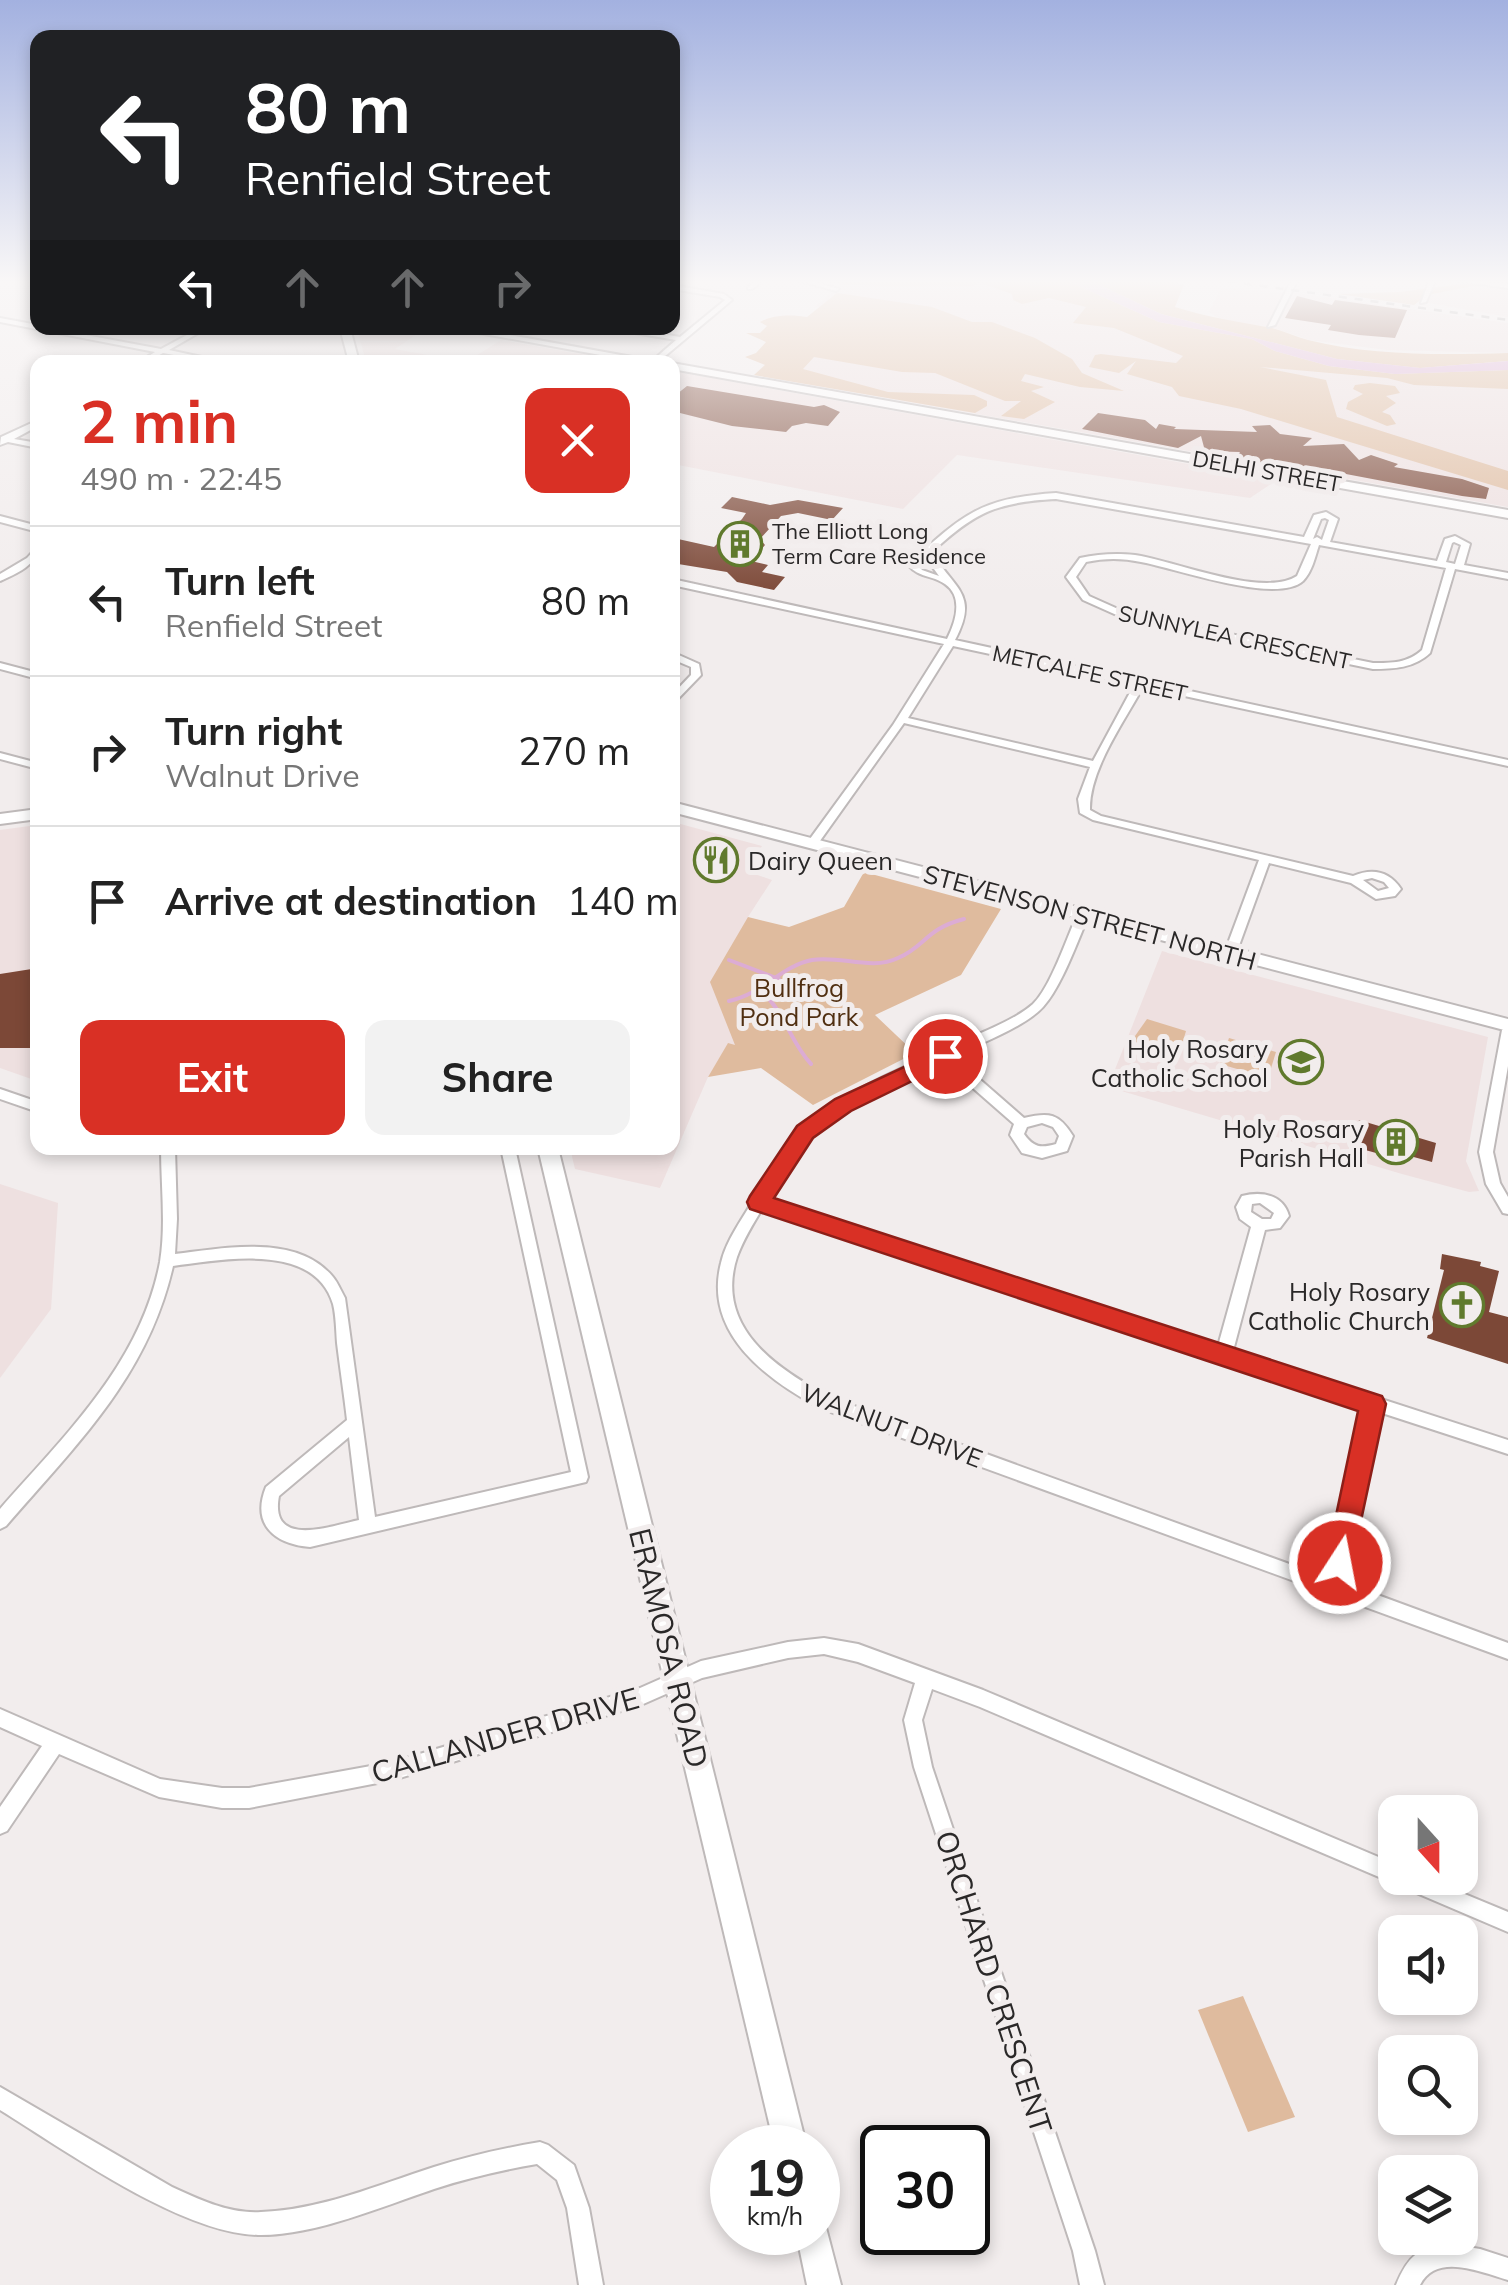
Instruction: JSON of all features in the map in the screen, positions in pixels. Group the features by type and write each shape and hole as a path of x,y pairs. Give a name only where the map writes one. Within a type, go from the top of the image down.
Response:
{"main road":[{"name":"DELHI STREET","path":"783,386 1508,514"},
{"name":"STEVENSON STREET NORTH","path":"680,809 1508,1028"},
{"path":"0,819 30,815"},
{"name":"ERAMOSA ROAD","path":"550,1155 785,2125"},
{"path":"817,2255 824,2285"}],"street":[{"path":"2,440 30,426"},
{"path":"2,440 30,445"},
{"path":"948,582 914,569 913,565 977,510 1031,497 1088,500 1508,576"},
{"path":"0,520 30,526"},
{"name":"SUNNYLEA CRESCENT","path":"1317,540 1301,576 1290,584 1263,585 1108,555 1082,558 1071,577 1086,598 1124,615 1373,666 1393,666 1421,659 1427,652 1450,566"},
{"path":"812,843 900,720 949,643 962,612 961,599 928,553"},
{"path":"0,578 30,560"},
{"name":"METCALFE STREET","path":"680,584 1508,764"},
{"path":"680,657 696,666 696,675 680,693"},
{"path":"0,666 30,674"},
{"path":"1140,684 1097,765 1082,802 1084,811 1098,818 1354,880"},
{"path":"900,720 1097,765"},
{"path":"0,756 30,764"},
{"path":"1230,954 1265,859"},
{"name":"WALNUT DRIVE","path":"1083,915 1036,1008 843,1105 805,1132 758,1202 730,1256 726,1298 739,1335 760,1362 780,1378 826,1403 1508,1651"},
{"path":"1508,1028 1486,1152 1493,1184 1508,1210"},
{"path":"945,1056 1021,1124"},
{"path":"0,1094 30,1104"},
{"path":"0,1521 118,1381 152,1324 168,1261 168,1155"},
{"path":"353,1424 272,1492 269,1510 280,1533 293,1539 310,1539 580,1478 510,1155"},
{"path":"758,1202 1508,1448"},
{"path":"1224,1354 1259,1224"},
{"path":"168,1261 264,1253 284,1256 314,1267 334,1289 340,1302 368,1527"},
{"path":"1335,1588 1373,1404"},
{"name":"CALLANDER DRIVE","path":"0,1718 159,1788 222,1798 263,1796 393,1771 715,1667 824,1646 858,1653 926,1677 1378,1867"},
{"name":"ORCHARD CRESCENT","path":"926,1677 913,1720 923,1767 1092,2285"},
{"path":"0,1824 56,1744"},
{"path":"1444,1895 1508,1922"},
{"path":"0,2098 180,2203 256,2225 307,2216 504,2156 540,2153 566,2174 578,2208 592,2285"},
{"path":"1408,2285 1418,2264 1432,2256 1450,2254 1508,2269"}],"shaded area":[{"path":"680,386 753,386 1277,480 1250,498 957,455 903,509 680,465"},
{"path":"815,386 1508,386 1508,507"},
{"path":"680,824 762,846 746,871 772,880 748,917 736,1047 728,1044 708,1077 680,1142"},
{"path":"30,826 30,1079 0,1068 0,830"},
{"name":"Holy Rosary Catholic School","path":"1162,951 1488,1037 1466,1161 1479,1191 1469,1192 1402,1174 1108,1087"},
{"path":"572,1155 674,1155 660,1188 575,1169"},
{"path":"0,1184 58,1203 51,1309 0,1378"}],"green space":[{"path":"816,386 974,395 987,401 987,406 975,413"},
{"path":"967,386 1039,386 1044,387 1031,391 1055,402 1024,419 1001,416 1021,401 1005,401"},
{"path":"1074,386 1111,386 1124,391"},
{"path":"1167,386 1328,386 1337,417 1508,471 1508,490 1241,409 1179,396"},
{"path":"1355,386 1395,386 1400,393 1386,396 1396,403 1382,412 1396,424 1387,426 1346,409 1348,402 1363,394 1353,389"},
{"path":"1429,386 1508,386 1508,389"},
{"name":"Bullfrog Pond Park","path":"864,872 1001,909 961,975 875,1015 915,1053 813,1105 761,1068 708,1077 728,1043 735,1045 710,982 748,917 789,927 844,907"},
{"path":"1147,1019 1186,1031 1179,1055 1136,1042 1135,1036"},
{"path":"1229,1038 1276,1052 1268,1078 1220,1064"},
{"path":"1243,1996 1295,2117 1248,2132 1198,2010"}],"building":[{"path":"687,386 814,407 824,405 840,412 828,426 806,423 792,426 786,432 732,426 680,413 680,392"},
{"path":"1098,413 1145,420 1156,429 1159,424 1174,429 1257,432 1252,426 1270,425 1280,434 1312,438 1303,446 1344,444 1359,460 1371,455 1398,464 1394,467 1489,488 1486,499 1462,496 1309,467 1302,470 1236,458 1240,452 1205,451 1201,436 1178,448 1082,429"},
{"name":"The Elliott Long Term Care Residence","path":"732,497 770,505 798,500 843,508 832,520 798,513 781,516 760,539 765,545 751,561 768,565 762,572 785,577 774,590 737,582 727,572 680,564 680,539 714,547 746,513 721,508"},
{"path":"30,969 30,1048 0,1048 0,974"},
{"name":"Holy Rosary Parish Hall","path":"1359,1120 1436,1143 1432,1162 1388,1150 1387,1156 1358,1148 1360,1141 1354,1139"},
{"name":"Holy Rosary Catholic Church","path":"1442,1254 1481,1262 1480,1266 1499,1271 1489,1312 1508,1317 1508,1364 1427,1338 1444,1270 1440,1269"}],"waterway":[{"path":"775,978 812,960 888,962 941,928 964,919"},
{"path":"729,960 775,978"},
{"path":"729,1001 775,978"},
{"path":"762,992 811,1064"}],"place":[{"name":"The Elliott Long Term Care Residence","path":"740,544"},
{"name":"Dairy Queen","path":"716,860"},
{"name":"Holy Rosary Catholic School","path":"1301,1062"},
{"name":"Holy Rosary Parish Hall","path":"1396,1142"},
{"name":"Holy Rosary Catholic Church","path":"1462,1305"}],"route":[{"path":"945,1056 843,1105 805,1132 758,1202 1373,1404 1340,1563"}]}
